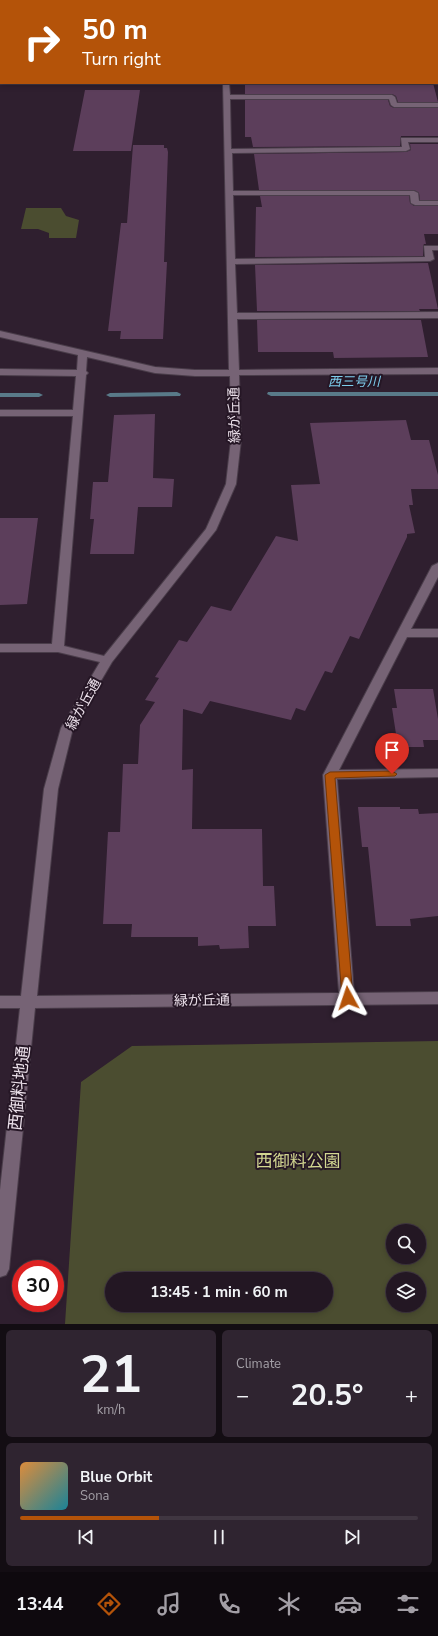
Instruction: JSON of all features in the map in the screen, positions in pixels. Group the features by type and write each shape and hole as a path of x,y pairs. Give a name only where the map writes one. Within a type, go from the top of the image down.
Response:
{"street":[{"name":"緑が丘通","path":"226,84 236,440 231,484 211,530 107,660 67,728 51,789 27,1002 438,998"},
{"path":"226,97 392,96 394,105 438,106"},
{"path":"227,151 406,149 404,140 438,140"},
{"path":"228,194 414,193 415,203 438,203"},
{"path":"230,262 430,259 427,248 438,248"},
{"path":"232,316 438,315"},
{"path":"0,334 155,370 195,373 438,371"},
{"path":"58,648 83,373 83,354"},
{"path":"0,372 83,373"},
{"path":"0,413 79,413"},
{"path":"348,998 330,775 438,566"},
{"path":"403,633 438,633"},
{"path":"0,648 58,648 107,660"},
{"path":"330,775 438,773"},
{"path":"0,1002 27,1002"},
{"name":"西御料地通","path":"0,1269 3,1211 27,1002"}],"green space":[{"path":"26,208 61,208 66,216 79,220 76,238 49,238 49,233 38,229 21,229"},
{"name":"西御料公園","path":"438,1041 438,1324 65,1324 81,1082 132,1046"}],"building":[{"path":"245,84 433,84 438,102 398,102 396,96 392,94 245,94"},
{"path":"85,90 140,90 131,151 73,151"},
{"path":"245,100 388,100 390,106 394,108 438,108 438,136 401,136 400,146 253,147 251,137 245,137"},
{"path":"410,144 438,144 438,200 420,200 419,193 414,190 259,190 254,154 406,152 411,150"},
{"path":"133,145 164,145 164,148 167,148 168,152 164,262 167,262 163,339 120,339 121,331 108,331 121,223 127,223"},
{"path":"260,196 409,196 410,203 414,206 438,206 438,234 424,234 426,244 423,246 423,256 255,257 256,207 262,207"},
{"path":"428,263 438,309 419,309 420,311 257,311 255,265"},
{"path":"257,320 421,320 428,357 334,358 333,352 258,352"},
{"path":"155,414 153,478 174,479 172,507 138,507 134,554 90,554 94,519 90,519 93,482 108,482 114,415"},
{"path":"406,420 411,440 429,440 438,475 438,489 411,489 413,505 409,505 415,533 407,534 407,537 359,639 350,636 332,673 325,671 305,711 296,708 291,720 210,701 202,714 183,709 182,770 193,769 192,829 262,829 263,886 274,886 276,926 248,926 249,948 220,949 219,945 198,946 198,937 131,937 132,924 103,924 108,832 120,832 123,764 138,764 140,725 155,702 145,700 159,678 155,677 179,640 187,642 211,606 231,611 276,536 298,541 291,485 320,484 310,423"},
{"path":"0,518 38,518 27,604 0,605"},
{"path":"394,689 433,689 438,719 438,740 423,740 424,747 398,747 392,708 397,708"},
{"path":"358,807 400,807 400,809 418,809 419,814 438,813 438,916 410,919 411,926 376,926 368,847 362,847"}],"waterway":[{"name":"西三号川","path":"110,395 177,394"},
{"name":"西三号川","path":"271,394 438,394"},
{"name":"西三号川","path":"0,395 39,395"}],"route":[{"path":"348,998 330,775 392,774"}]}
